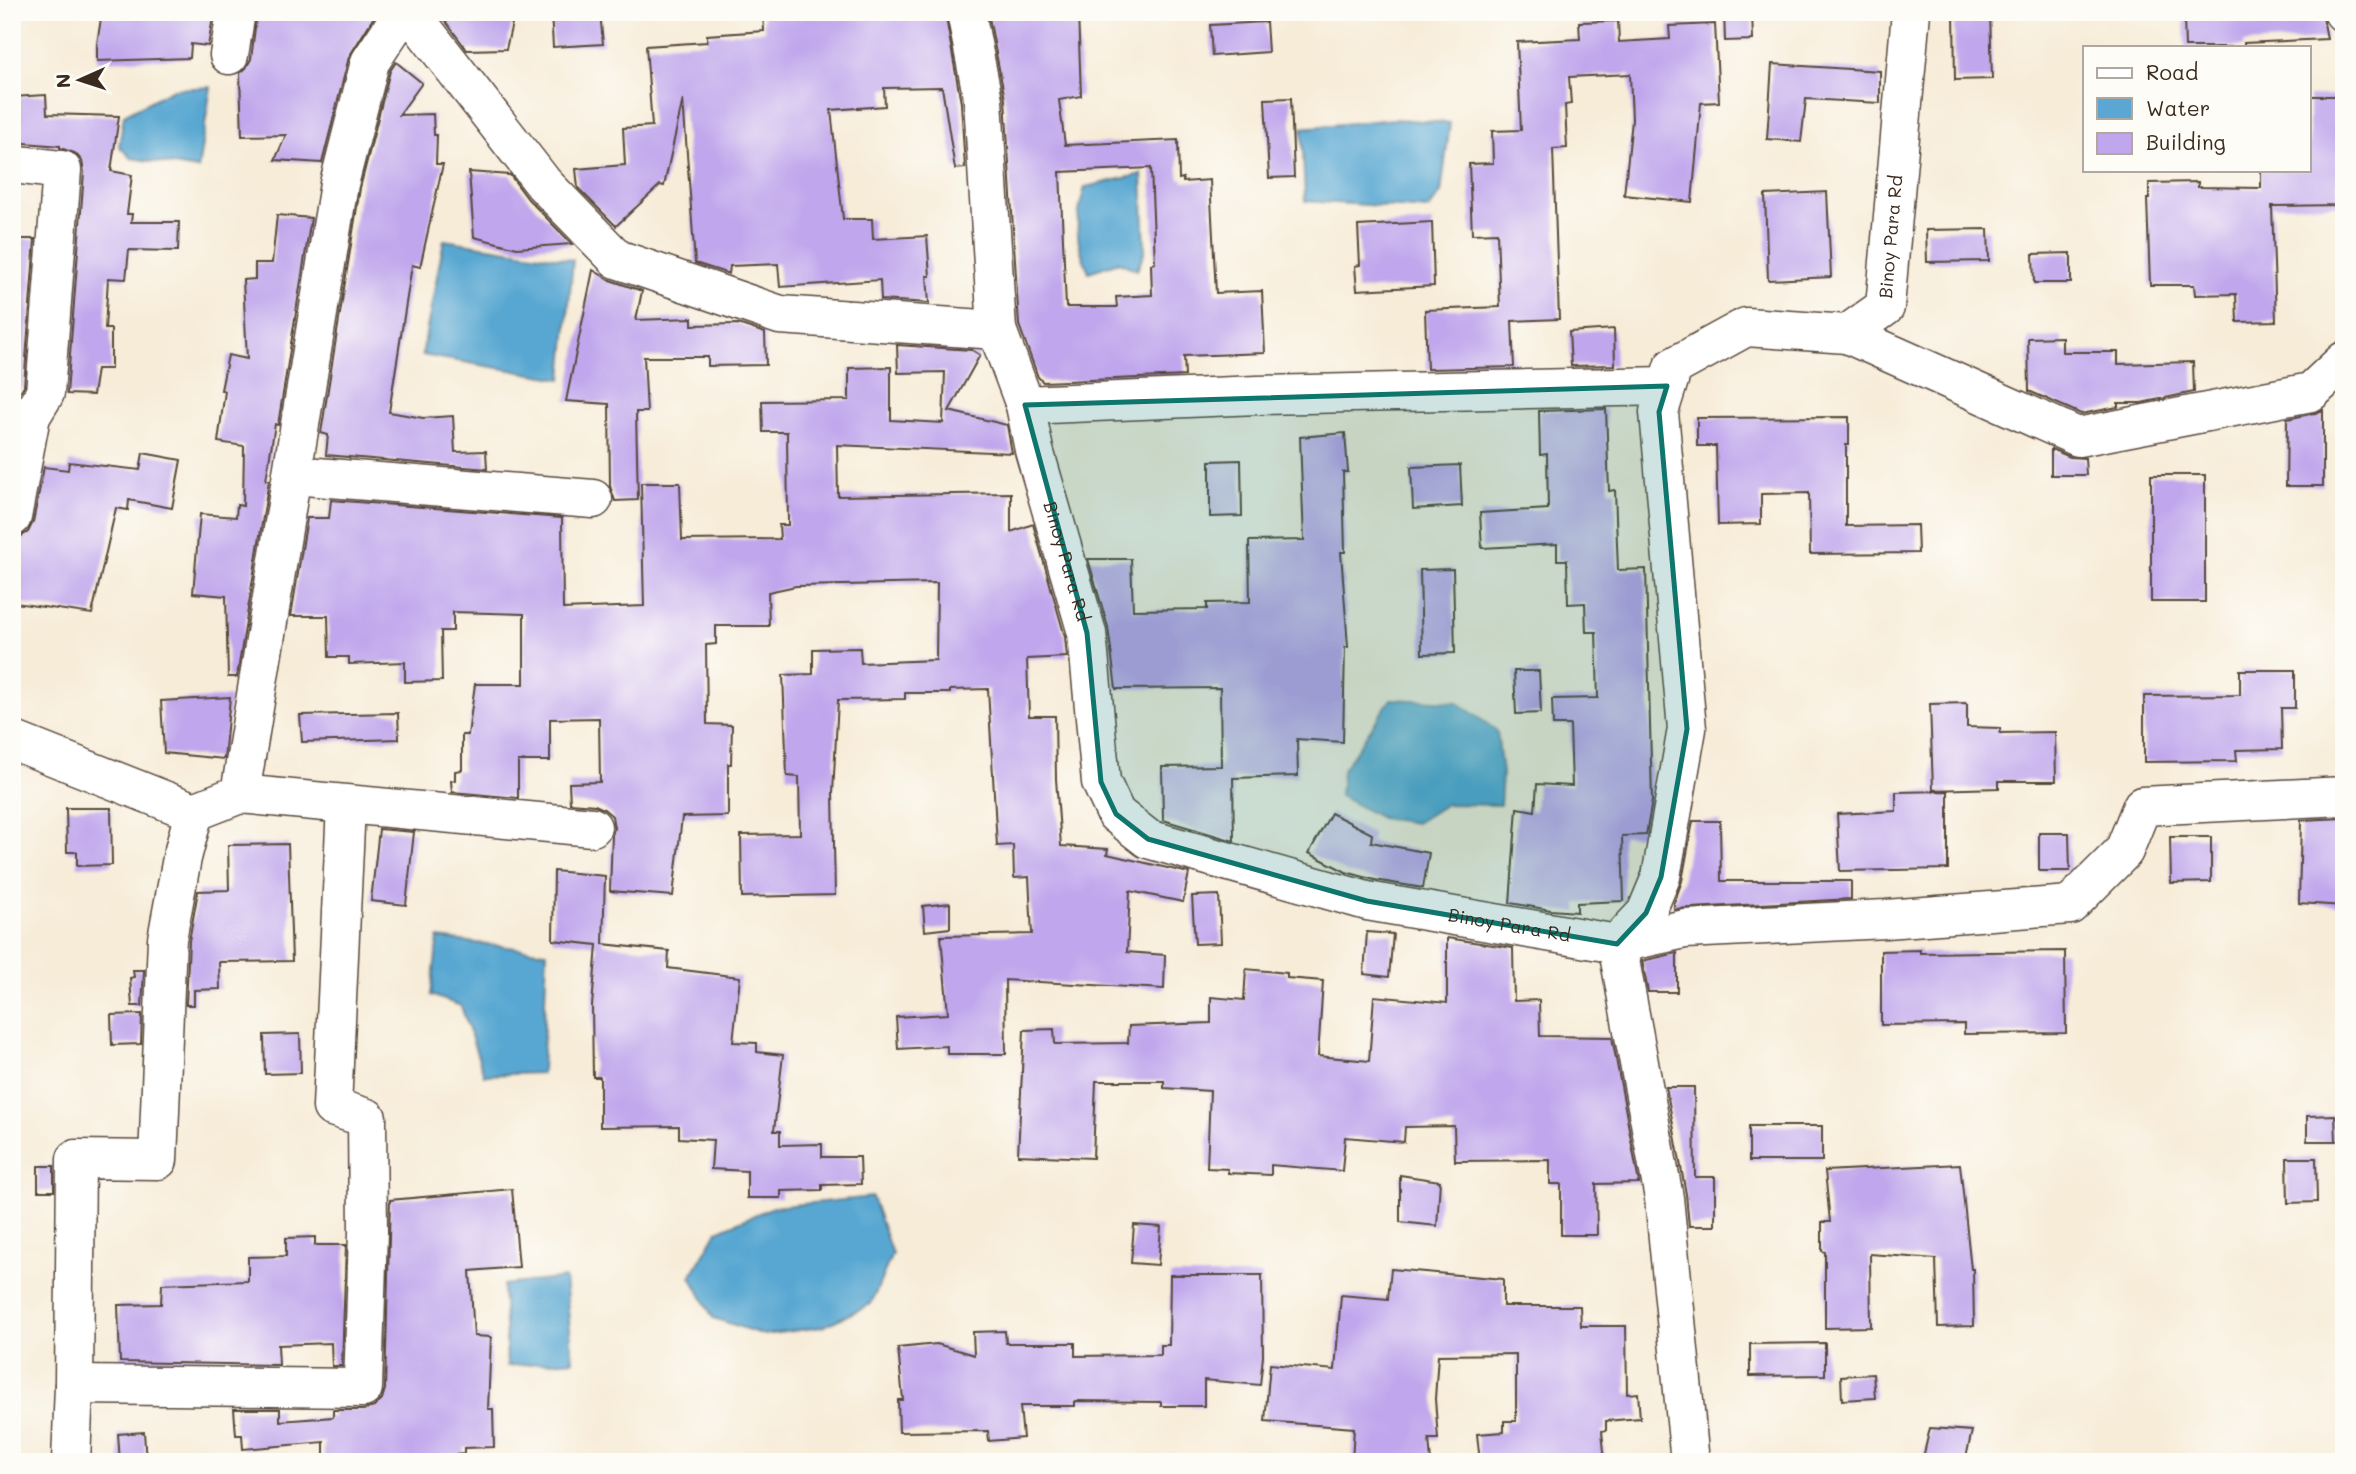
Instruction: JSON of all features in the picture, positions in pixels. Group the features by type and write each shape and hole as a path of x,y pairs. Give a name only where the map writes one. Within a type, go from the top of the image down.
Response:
{"street":[{"path":"229,55 236,12"},
{"path":"240,794 339,184 370,62 403,12"},
{"path":"410,12 544,184 617,259 780,315 997,330"},
{"name":"Binoy Para Rd","path":"966,12 983,100 997,330 1025,405 1034,450 1087,633 1101,782 1116,814 1148,839 1367,901 1617,944"},
{"name":"Binoy Para Rd","path":"1847,334 1885,307 1911,12"},
{"path":"12,164 62,170 45,393 31,416 12,517"},
{"path":"1617,944 1646,913 1661,877 1687,729 1660,412 1673,367 1746,327 1847,334 2078,437 2311,392 2344,361"},
{"path":"1025,405 1257,395 1667,386"},
{"path":"292,475 593,499"},
{"path":"12,740 194,811 240,794 592,827"},
{"path":"1617,944 1685,929 1886,919 2070,905 2124,851 2142,806 2344,796"},
{"path":"74,1385 363,1388 368,1232 367,1118 332,1107 346,804"},
{"path":"71,1462 76,1159 158,1160 167,939 194,811"},
{"path":"1617,944 1664,1198 1690,1462"}],"highlighted area":[{"path":"1667,386 1659,412 1687,729 1661,877 1646,913 1617,944 1367,901 1148,839 1116,814 1101,782 1087,633 1025,405"}],"water":[{"path":"211,87 198,169 131,158 119,146 124,115 173,89"},
{"path":"1394,119 1450,123 1441,193 1429,209 1305,201 1302,128"},
{"path":"1142,174 1145,251 1137,270 1119,262 1089,272 1081,250 1078,230 1079,210 1085,187"},
{"path":"444,240 573,260 562,379 422,355"},
{"path":"1391,699 1457,702 1497,731 1502,774 1500,805 1446,804 1416,823 1381,818 1340,796 1342,771"},
{"path":"438,938 547,952 542,1073 484,1075 461,1006 431,995"},
{"path":"872,1197 892,1254 871,1304 822,1327 764,1335 713,1318 691,1276 717,1231 773,1207"},
{"path":"565,1278 573,1360 507,1366 503,1285"}],"building":[{"path":"102,12 214,12 208,46 191,44 190,58 97,61"},
{"path":"257,12 377,12 349,57 322,163 275,160 286,135 242,136 240,73 251,59"},
{"path":"551,12 600,12 603,44 553,47"},
{"path":"763,12 945,12 961,103 965,168 955,169 942,87 884,88 885,106 831,110 843,219 872,219 873,239 927,236 929,303 881,300 880,280 780,287 778,264 730,266 729,274 695,263 683,99 664,186 660,185 616,226 578,188 576,169 625,165 623,128 652,126 646,46 707,42 707,35 764,31"},
{"path":"988,12 1078,12 1081,96 1059,100 1065,145 1178,140 1179,179 1183,178 1183,182 1210,180 1216,293 1262,291 1265,353 1184,356 1185,376 1043,382 1038,377 1019,325 1005,99","holes":["1151,168 1155,263 1151,264 1152,295 1116,297 1117,307 1066,307 1060,172"]},
{"path":"1724,12 1752,12 1753,40 1725,41"},
{"path":"1954,12 1990,12 1992,79 1955,80"},
{"path":"2249,12 2322,12 2327,39 2244,43 2244,46 2185,46 2184,18 2250,17"},
{"path":"443,13 513,19 506,49 467,50 443,18"},
{"path":"1618,21 1619,42 1670,39 1669,26 1715,24 1719,102 1701,103 1692,202 1624,195 1632,120 1630,74 1569,77 1571,104 1565,105 1567,148 1553,149 1559,319 1512,321 1514,367 1427,369 1425,310 1500,307 1497,233 1472,234 1469,164 1493,163 1492,131 1521,130 1517,42 1580,39 1579,22"},
{"path":"1266,22 1268,52 1212,56 1210,25"},
{"path":"396,62 422,83 399,115 433,114 434,135 437,135 436,164 443,164 420,267 412,265 389,412 423,418 453,416 455,452 486,451 487,469 326,455 328,435 321,433 360,188 390,71"},
{"path":"1772,64 1880,71 1880,103 1806,99 1801,142 1767,139"},
{"path":"46,95 47,114 119,116 111,171 132,175 127,214 132,214 131,222 179,222 178,251 129,250 126,279 108,278 105,329 111,329 111,369 97,369 93,395 67,394 84,172 82,161 75,153 60,146 13,142 12,97"},
{"path":"2310,96 2344,96 2344,152 2337,152 2338,205 2272,206 2276,321 2237,322 2236,294 2195,295 2194,285 2150,285 2147,199 2149,183 2198,182 2198,187 2261,188 2261,172 2310,172"},
{"path":"1291,98 1294,177 1269,178 1265,99"},
{"path":"469,172 510,175 528,199 572,244 517,248 474,237"},
{"path":"1827,192 1831,277 1768,280 1765,195"},
{"path":"277,215 311,218 278,425 275,424 266,480 269,480 237,677 228,677 226,596 193,593 200,514 236,517 237,505 243,506 244,446 218,442 225,391 221,390 228,355 247,359 243,280 255,279 255,263 272,263"},
{"path":"1432,222 1434,286 1357,290 1355,266 1360,265 1358,226"},
{"path":"1988,229 1989,261 1927,262 1926,230"},
{"path":"12,239 35,239 24,386 19,393 12,393"},
{"path":"2071,253 2071,283 2034,283 2033,254"},
{"path":"593,270 610,280 642,291 636,320 692,318 692,325 738,324 765,333 766,365 708,366 708,357 644,357 647,412 636,412 638,500 615,501 610,486 609,404 566,401"},
{"path":"1614,329 1615,365 1571,366 1569,332"},
{"path":"2062,337 2062,352 2118,352 2118,364 2193,362 2194,392 2141,403 2118,403 2118,407 2081,414 2029,391 2028,338"},
{"path":"897,345 972,350 980,355 949,411 1007,425 1012,453 837,445 838,496 1011,493 1011,532 1033,524 1065,637 1067,657 1027,659 1029,716 1055,716 1061,846 1108,849 1107,854 1189,873 1183,902 1130,891 1127,952 1165,955 1164,989 1005,980 1006,1054 947,1054 947,1046 898,1049 896,1017 948,1014 941,936 1032,934 1029,877 1014,878 1013,845 997,846 988,689 950,690 950,693 905,693 905,699 838,700 833,793 835,895 742,897 741,835 800,834 799,777 787,776 783,675 813,674 813,649 860,648 861,663 936,660 937,583 796,586 768,592 769,626 716,626 716,644 706,645 707,724 732,725 731,764 728,764 728,816 682,817 673,896 610,891 614,828 612,816 595,805 570,803 569,783 600,782 599,718 550,719 550,761 518,761 518,798 452,792 451,781 455,780 455,771 462,770 462,735 468,735 475,684 524,684 524,614 453,612 453,631 441,631 442,681 405,682 405,662 349,664 349,657 329,657 328,616 291,616 307,518 329,518 331,500 562,518 563,609 644,606 641,483 680,483 682,540 780,539 779,525 788,525 787,432 763,432 762,401 849,400 849,368 891,367 891,420 943,423 945,372 898,373"},
{"path":"1606,409 1609,491 1615,490 1618,570 1646,569 1652,801 1646,835 1622,836 1624,901 1577,903 1577,912 1551,910 1510,903 1517,808 1535,811 1537,784 1572,786 1570,725 1553,725 1552,699 1598,698 1596,632 1586,632 1585,603 1568,604 1567,560 1557,560 1557,544 1482,548 1480,513 1548,509 1547,454 1540,455 1539,411"},
{"path":"2323,410 2323,486 2286,486 2287,419"},
{"path":"1849,417 1849,445 1846,445 1846,526 1917,525 1918,553 1810,554 1809,493 1761,494 1761,524 1718,525 1716,446 1697,446 1697,418"},
{"path":"1345,433 1348,472 1343,472 1345,552 1341,552 1348,647 1345,647 1343,742 1297,739 1298,776 1233,778 1234,841 1163,820 1162,767 1221,766 1220,688 1116,689 1108,627 1088,559 1131,559 1133,610 1207,609 1207,603 1250,602 1249,541 1304,540 1300,437"},
{"path":"2051,449 2070,457 2085,458 2086,475 2051,475"},
{"path":"143,453 181,460 172,508 129,500 128,510 116,508 92,614 15,603 20,572 12,572 12,538 28,532 33,522 44,467 68,470 69,462 140,470"},
{"path":"1241,460 1242,516 1210,517 1210,461"},
{"path":"1460,465 1462,506 1413,509 1411,467"},
{"path":"2151,475 2205,475 2205,602 2151,602"},
{"path":"1453,569 1455,653 1422,654 1420,570"},
{"path":"2240,670 2295,670 2295,708 2281,708 2282,749 2236,750 2237,761 2144,762 2144,696 2240,695"},
{"path":"1514,671 1539,671 1541,713 1516,714"},
{"path":"230,697 224,759 164,753 161,701"},
{"path":"1967,703 1967,727 2000,728 2000,733 2055,732 2056,781 1999,781 1999,788 1933,790 1930,704"},
{"path":"398,713 399,739 302,742 300,715"},
{"path":"1948,791 1948,869 1840,871 1837,814 1896,811 1896,792"},
{"path":"66,808 111,808 112,865 77,866 77,852 67,852"},
{"path":"1331,813 1372,834 1371,842 1429,853 1423,888 1346,872 1309,853"},
{"path":"2344,818 2344,906 2299,903 2301,820"},
{"path":"1693,821 1720,821 1721,881 1851,881 1851,899 1674,909"},
{"path":"379,829 414,832 406,905 371,901"},
{"path":"2039,833 2069,833 2070,871 2039,871"},
{"path":"2170,837 2211,837 2211,882 2171,883"},
{"path":"288,844 292,961 219,962 220,989 194,990 194,1005 186,1005 189,941 198,891 229,890 228,845"},
{"path":"554,871 605,876 603,944 669,951 668,968 740,977 733,1042 757,1043 757,1052 783,1055 774,1131 780,1131 780,1145 822,1144 822,1157 860,1157 861,1184 822,1185 822,1190 781,1191 781,1198 747,1198 747,1171 711,1169 713,1140 679,1138 679,1126 600,1127 600,1077 593,1077 592,1006 597,945 553,940"},
{"path":"1219,895 1221,943 1195,944 1192,896"},
{"path":"950,903 950,928 925,931 923,906"},
{"path":"1367,932 1393,934 1389,977 1364,974"},
{"path":"1447,938 1513,948 1514,1001 1539,1000 1540,1036 1612,1037 1639,1183 1596,1184 1597,1235 1561,1235 1561,1184 1550,1184 1550,1160 1455,1161 1454,1126 1405,1127 1404,1142 1345,1137 1342,1171 1271,1165 1271,1175 1228,1173 1228,1169 1207,1168 1210,1091 1164,1088 1164,1081 1096,1081 1093,1158 1018,1155 1024,1030 1054,1029 1055,1044 1128,1043 1129,1026 1211,1023 1211,997 1244,1000 1246,969 1287,973 1287,978 1323,981 1318,1056 1369,1061 1374,996 1447,1003"},
{"path":"1920,950 1920,953 2065,951 2066,1033 1964,1034 1964,1024 1881,1025 1881,951"},
{"path":"1677,953 1677,992 1648,992 1642,961"},
{"path":"133,970 144,970 142,1006 132,1006 130,978 134,977"},
{"path":"142,1014 141,1044 112,1045 111,1015"},
{"path":"300,1034 301,1073 265,1074 264,1035"},
{"path":"1666,1087 1694,1087 1695,1177 1715,1177 1715,1226 1689,1226 1686,1194"},
{"path":"2335,1115 2336,1141 2307,1141 2307,1116"},
{"path":"1749,1126 1822,1126 1822,1161 1749,1161"},
{"path":"2287,1158 2316,1158 2317,1202 2288,1203"},
{"path":"1960,1164 1973,1269 1974,1326 1938,1327 1936,1259 1870,1254 1871,1327 1825,1328 1825,1252 1822,1251 1822,1222 1830,1222 1825,1171"},
{"path":"38,1166 54,1166 54,1191 38,1191"},
{"path":"1400,1175 1440,1181 1437,1226 1400,1222"},
{"path":"512,1189 519,1267 470,1271 474,1336 491,1337 488,1409 493,1409 494,1447 464,1448 464,1453 456,1454 456,1462 324,1462 324,1442 243,1449 242,1435 236,1435 234,1409 280,1409 280,1421 333,1417 333,1410 363,1410 374,1407 382,1399 385,1389 390,1200"},
{"path":"1134,1225 1161,1227 1158,1265 1131,1263"},
{"path":"315,1237 315,1245 346,1245 342,1366 332,1366 331,1343 278,1345 279,1365 120,1362 118,1305 161,1304 162,1284 248,1281 248,1257 286,1256 286,1238"},
{"path":"1391,1269 1503,1279 1503,1306 1580,1306 1581,1326 1626,1326 1627,1394 1638,1393 1640,1418 1606,1421 1606,1430 1602,1431 1605,1462 1480,1462 1477,1434 1504,1432 1504,1421 1516,1421 1516,1354 1438,1355 1435,1399 1438,1439 1429,1439 1431,1462 1352,1462 1354,1428 1265,1421 1270,1364 1335,1370 1341,1295 1388,1299"},
{"path":"1170,1275 1262,1275 1263,1356 1260,1385 1204,1380 1204,1406 1161,1406 1161,1402 1075,1401 1075,1406 1020,1406 1023,1438 989,1441 988,1431 899,1432 898,1400 903,1400 898,1348 937,1344 974,1355 973,1332 1005,1331 1006,1343 1075,1343 1075,1356 1161,1355 1161,1345 1169,1345"},
{"path":"1825,1343 1825,1375 1750,1376 1750,1344"},
{"path":"1873,1374 1875,1398 1842,1400 1841,1376"},
{"path":"1930,1428 1972,1431 1965,1462 1922,1462"},
{"path":"144,1432 146,1462 120,1462 118,1434"}]}
